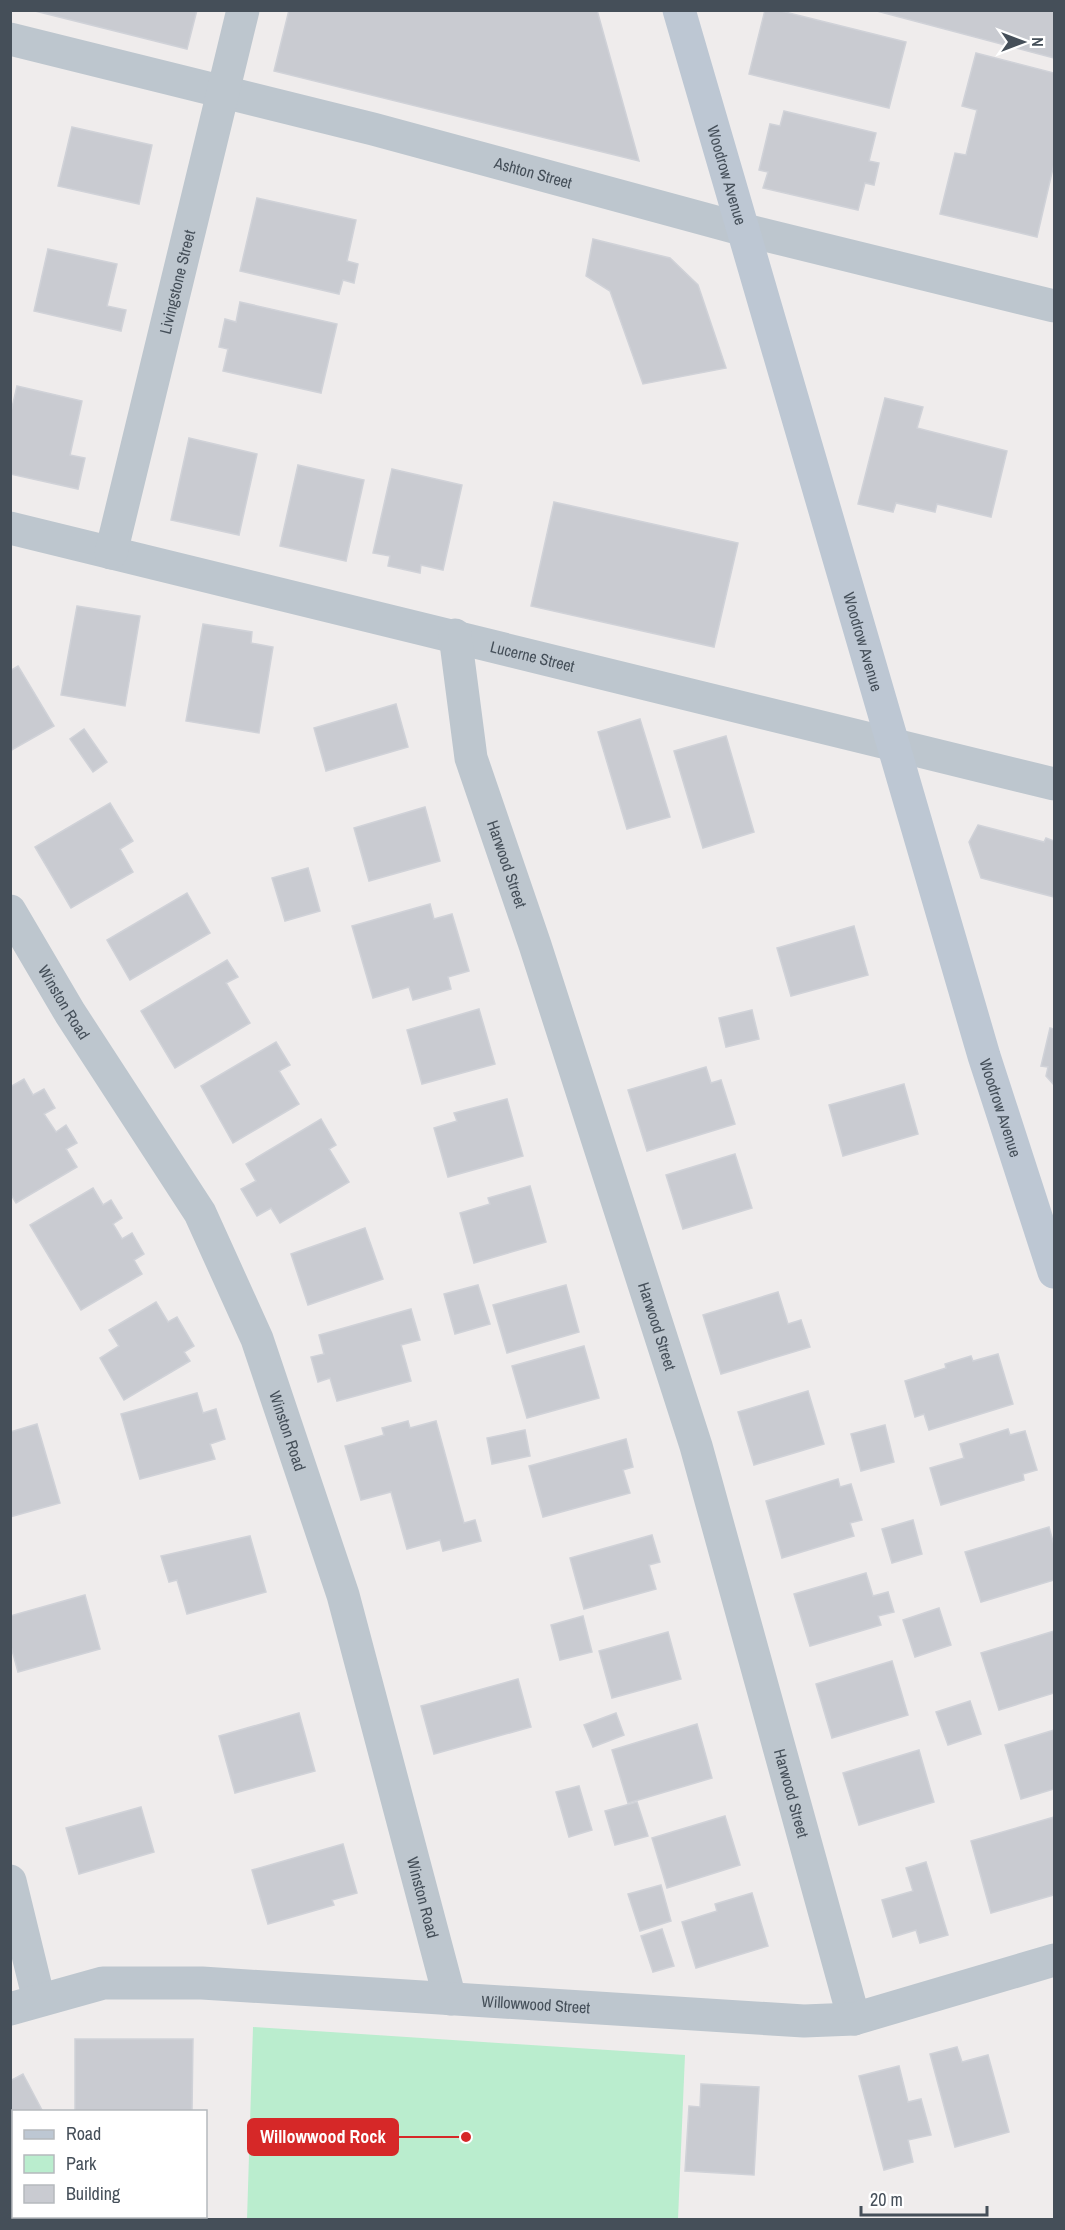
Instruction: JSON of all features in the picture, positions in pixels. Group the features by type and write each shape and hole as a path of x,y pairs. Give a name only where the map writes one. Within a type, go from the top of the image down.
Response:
{"street":[{"name":"Livingstone Street","path":"111,553 243,10"},
{"name":"Woodrow Avenue","path":"679,10 984,1056 1053,1265"},
{"name":"Ashton Street","path":"10,39 373,129 745,230 1054,306"},
{"name":"Lucerne Street","path":"10,528 455,635 1054,784"},
{"name":"Harwood Street","path":"455,635 471,758 535,945 696,1446 854,2019"},
{"name":"Winston Road","path":"10,911 70,1013 200,1213 257,1339 343,1595 450,1999"},
{"path":"10,1881 25,2004"},
{"name":"Willowwood Street","path":"25,2004 102,1983 202,1983 804,2021 854,2019 1054,1960"}],"green space":[{"path":"253,2027 685,2055 678,2219 247,2219"}],"building":[{"path":"31,10 197,10 187,49"},
{"path":"289,10 597,10 639,161 274,71"},
{"path":"765,10 777,10 906,42 889,108 749,74"},
{"path":"873,10 1054,10 1054,58"},
{"path":"976,53 1054,73 1054,164 1037,237 940,214 955,153 966,155 977,110 962,106"},
{"path":"784,111 876,133 869,161 879,163 874,185 865,183 858,210 763,188 768,172 759,170 770,124 780,126"},
{"path":"72,127 152,145 139,204 58,186"},
{"path":"257,198 356,220 347,261 358,264 354,283 343,280 339,294 240,271"},
{"path":"593,239 670,258 698,285 726,368 643,384 610,291 586,276"},
{"path":"48,249 117,264 107,306 126,310 121,331 34,311"},
{"path":"240,302 337,324 321,393 223,371 228,349 219,347 225,319 236,322"},
{"path":"17,386 82,401 70,455 85,458 78,489 10,474 10,416"},
{"path":"885,398 923,407 917,428 1007,451 991,517 937,504 935,512 896,503 893,512 858,504"},
{"path":"189,438 257,454 239,535 171,520"},
{"path":"298,465 364,480 346,561 280,546"},
{"path":"392,469 462,485 443,570 421,565 420,573 388,566 390,556 373,553"},
{"path":"554,502 738,543 714,647 531,606"},
{"path":"77,606 140,616 125,706 61,695"},
{"path":"203,624 252,632 251,643 273,647 259,733 186,721"},
{"path":"18,666 54,726 10,751 10,671"},
{"path":"396,704 408,747 326,771 314,728"},
{"path":"640,719 670,817 627,829 598,732"},
{"path":"84,729 107,762 93,772 70,739"},
{"path":"726,736 754,832 703,848 674,751"},
{"path":"110,803 133,841 120,849 133,872 71,908 35,847"},
{"path":"425,807 440,861 369,881 354,828"},
{"path":"978,825 1044,842 1046,838 1054,841 1054,897 981,878 969,842"},
{"path":"308,868 320,911 285,921 272,878"},
{"path":"187,893 210,933 130,980 107,940"},
{"path":"430,904 434,919 452,914 469,971 448,977 451,989 413,1000 409,987 373,998 352,926"},
{"path":"854,926 868,975 791,996 777,948"},
{"path":"227,960 238,977 226,983 250,1023 175,1068 141,1011"},
{"path":"479,1009 495,1064 422,1084 407,1030"},
{"path":"752,1010 759,1039 726,1047 719,1018"},
{"path":"1050,1028 1054,1029 1054,1085 1046,1076 1048,1067 1041,1066"},
{"path":"276,1042 290,1065 279,1071 299,1104 233,1143 201,1086"},
{"path":"706,1067 711,1083 721,1080 735,1124 647,1151 628,1090"},
{"path":"24,1079 33,1095 44,1089 55,1108 44,1114 56,1132 66,1125 77,1143 66,1149 77,1167 16,1203 10,1193 10,1087"},
{"path":"904,1084 918,1134 843,1156 829,1105"},
{"path":"507,1099 523,1156 448,1177 434,1128 457,1121 454,1113"},
{"path":"321,1119 336,1145 329,1149 349,1182 280,1223 271,1208 257,1216 241,1189 256,1181 246,1164"},
{"path":"735,1154 752,1208 683,1229 666,1175"},
{"path":"530,1186 546,1242 474,1263 460,1213 490,1204 488,1198"},
{"path":"93,1188 103,1205 111,1200 122,1218 113,1224 122,1239 132,1233 144,1254 134,1260 142,1274 81,1310 30,1225"},
{"path":"365,1228 383,1279 308,1305 291,1254"},
{"path":"478,1285 490,1324 455,1334 444,1294"},
{"path":"566,1285 579,1332 507,1353 493,1305"},
{"path":"778,1292 788,1324 801,1320 810,1347 721,1374 703,1315"},
{"path":"156,1302 168,1322 177,1317 194,1346 184,1352 190,1361 124,1400 100,1358 119,1346 109,1330"},
{"path":"411,1309 420,1340 401,1345 411,1381 337,1401 330,1378 318,1382 311,1357 324,1354 319,1335"},
{"path":"584,1346 599,1398 527,1418 512,1366"},
{"path":"998,1354 1013,1404 929,1430 924,1414 915,1417 905,1381 946,1368 945,1364 971,1356 973,1361"},
{"path":"808,1391 824,1444 754,1465 738,1412"},
{"path":"197,1393 203,1413 216,1409 225,1439 210,1444 215,1459 140,1479 121,1414"},
{"path":"408,1421 410,1428 436,1421 464,1523 475,1520 481,1541 443,1551 440,1540 407,1549 391,1492 361,1500 345,1446 384,1435 382,1428"},
{"path":"37,1424 60,1503 10,1517 10,1432"},
{"path":"885,1425 894,1462 861,1471 851,1434"},
{"path":"1008,1429 1010,1435 1025,1431 1037,1470 1023,1474 1024,1480 941,1505 930,1468 964,1458 960,1444"},
{"path":"525,1430 530,1456 492,1464 487,1438"},
{"path":"626,1439 633,1467 623,1470 630,1493 543,1517 529,1466"},
{"path":"838,1479 840,1487 851,1484 862,1520 850,1523 854,1536 782,1558 766,1501"},
{"path":"913,1520 922,1554 892,1563 882,1529"},
{"path":"1049,1527 1054,1545 1054,1580 981,1602 965,1552"},
{"path":"652,1535 660,1562 649,1565 656,1589 584,1609 570,1558"},
{"path":"250,1536 266,1592 187,1614 177,1580 169,1582 161,1556"},
{"path":"866,1573 873,1596 888,1592 894,1612 878,1616 881,1625 810,1646 794,1594"},
{"path":"85,1595 100,1649 18,1672 10,1643 10,1616"},
{"path":"939,1608 951,1645 915,1657 903,1620"},
{"path":"583,1616 592,1652 560,1660 551,1625"},
{"path":"1054,1631 1054,1693 999,1710 981,1653"},
{"path":"668,1632 681,1679 612,1698 599,1651"},
{"path":"892,1661 908,1715 832,1738 816,1684"},
{"path":"518,1679 531,1727 434,1754 421,1706"},
{"path":"970,1701 981,1734 948,1745 936,1712"},
{"path":"299,1713 315,1771 235,1793 219,1736"},
{"path":"616,1713 624,1735 593,1747 584,1725"},
{"path":"697,1724 712,1778 628,1803 612,1750"},
{"path":"1054,1730 1054,1789 1021,1799 1005,1745"},
{"path":"919,1750 934,1802 859,1825 843,1773"},
{"path":"579,1786 592,1830 569,1837 556,1792"},
{"path":"637,1802 648,1836 615,1845 605,1811"},
{"path":"141,1807 154,1852 79,1874 66,1828"},
{"path":"725,1816 740,1865 667,1888 652,1838"},
{"path":"1054,1817 1054,1895 991,1913 971,1841"},
{"path":"343,1844 357,1893 332,1900 334,1905 268,1924 252,1870"},
{"path":"926,1862 948,1935 920,1943 916,1930 893,1937 882,1900 913,1891 906,1868"},
{"path":"661,1885 671,1921 640,1931 628,1894"},
{"path":"752,1893 768,1946 696,1968 682,1922 717,1911 715,1904"},
{"path":"662,1929 674,1966 653,1972 641,1936"},
{"path":"75,2039 193,2039 192,2110 75,2110"},
{"path":"957,2047 962,2062 988,2055 1009,2132 955,2147 930,2054"},
{"path":"899,2066 908,2102 921,2099 931,2135 908,2140 913,2162 884,2170 859,2076"},
{"path":"23,2074 42,2110 12,2110 12,2153 10,2150 10,2081"},
{"path":"701,2084 759,2087 754,2175 685,2171 689,2106 700,2107"}],"place":[{"name":"Willowwood Rock","path":"466,2137"}]}
